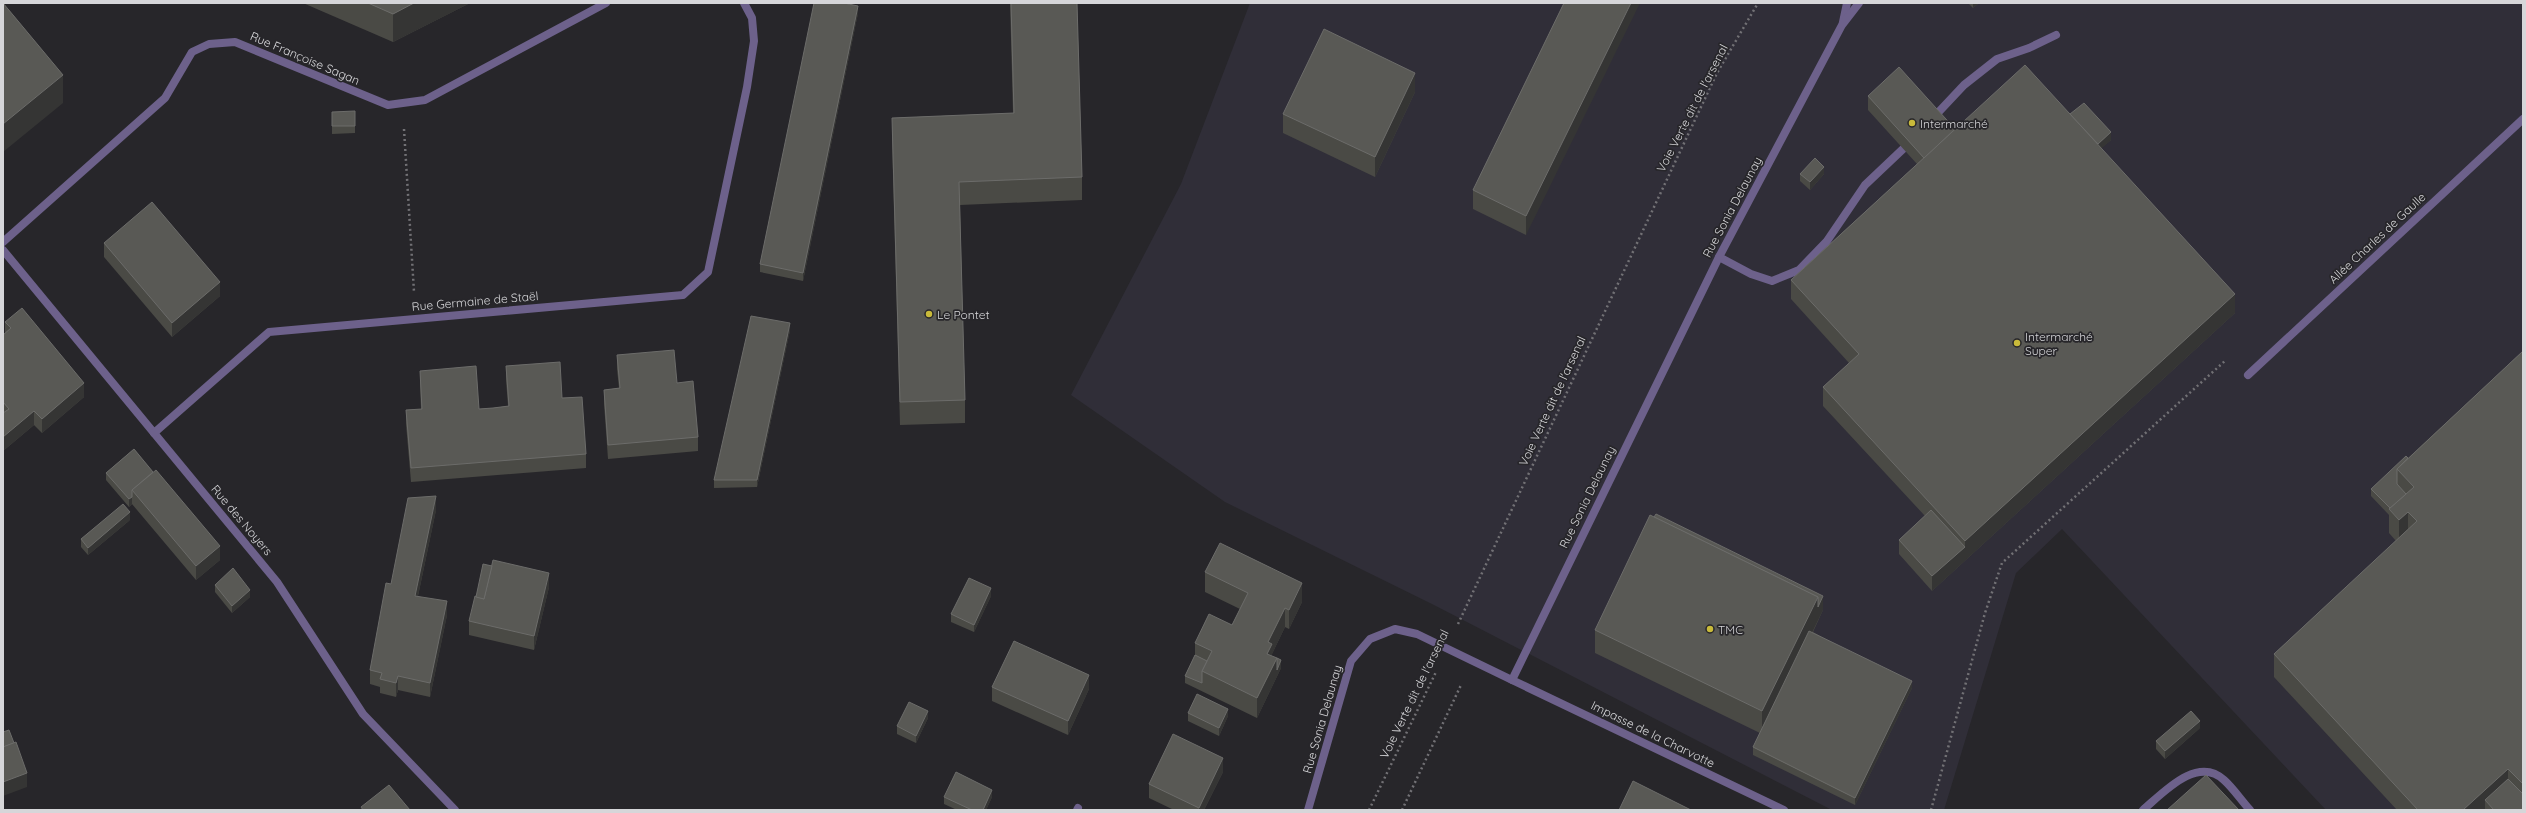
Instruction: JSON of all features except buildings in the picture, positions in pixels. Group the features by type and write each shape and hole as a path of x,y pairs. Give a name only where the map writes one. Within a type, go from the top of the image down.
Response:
{"street":[{"name":"Rue Françoise Sagan","path":"3,242 165,98 192,52 208,44 236,42 388,105 425,100 606,3"},
{"name":"Rue Germaine de Staël","path":"154,433 269,332 683,295 708,272 754,41 752,18 744,3"},
{"name":"Rue Sonia Delaunay","path":"1842,25 1847,3"},
{"name":"Rue Sonia Delaunay","path":"1308,810 1351,661 1370,639 1395,629 1417,634 1512,680 1718,257 1842,25 1859,3"},
{"path":"1932,118 1964,85 1997,59 2029,48 2056,35"},
{"name":"Allée Charles de Gaulle","path":"2248,375 2523,118"},
{"path":"1718,257 1752,274 1772,281 1799,270 1827,241 1865,185 1903,149"},
{"name":"Rue des Noyers","path":"3,250 277,582 363,714 454,810"},
{"name":"Impasse de la Charvotte","path":"1512,680 1784,810"},
{"path":"2143,810 2177,782 2195,771 2211,773 2223,779 2250,810"}],"path":[{"name":"Voie Verte dit de l'arsenal","path":"1369,810 1447,648 1714,80 1758,3"},
{"path":"402,103 416,318"},
{"path":"1931,810 1985,613 2002,563 2230,357"},
{"path":"1402,810 1473,661"}],"shaded area":[{"path":"1250,3 2523,3 2523,810 2326,810 2062,529 2016,573 1944,810 1832,810 1434,605 1225,502 1071,395 1181,184"}],"place":[{"name":"Intermarché","path":"1912,123"},
{"name":"Le Pontet","path":"929,314"},
{"name":"Intermarché Super","path":"2017,343"},
{"name":"TMC","path":"1710,629"}]}
